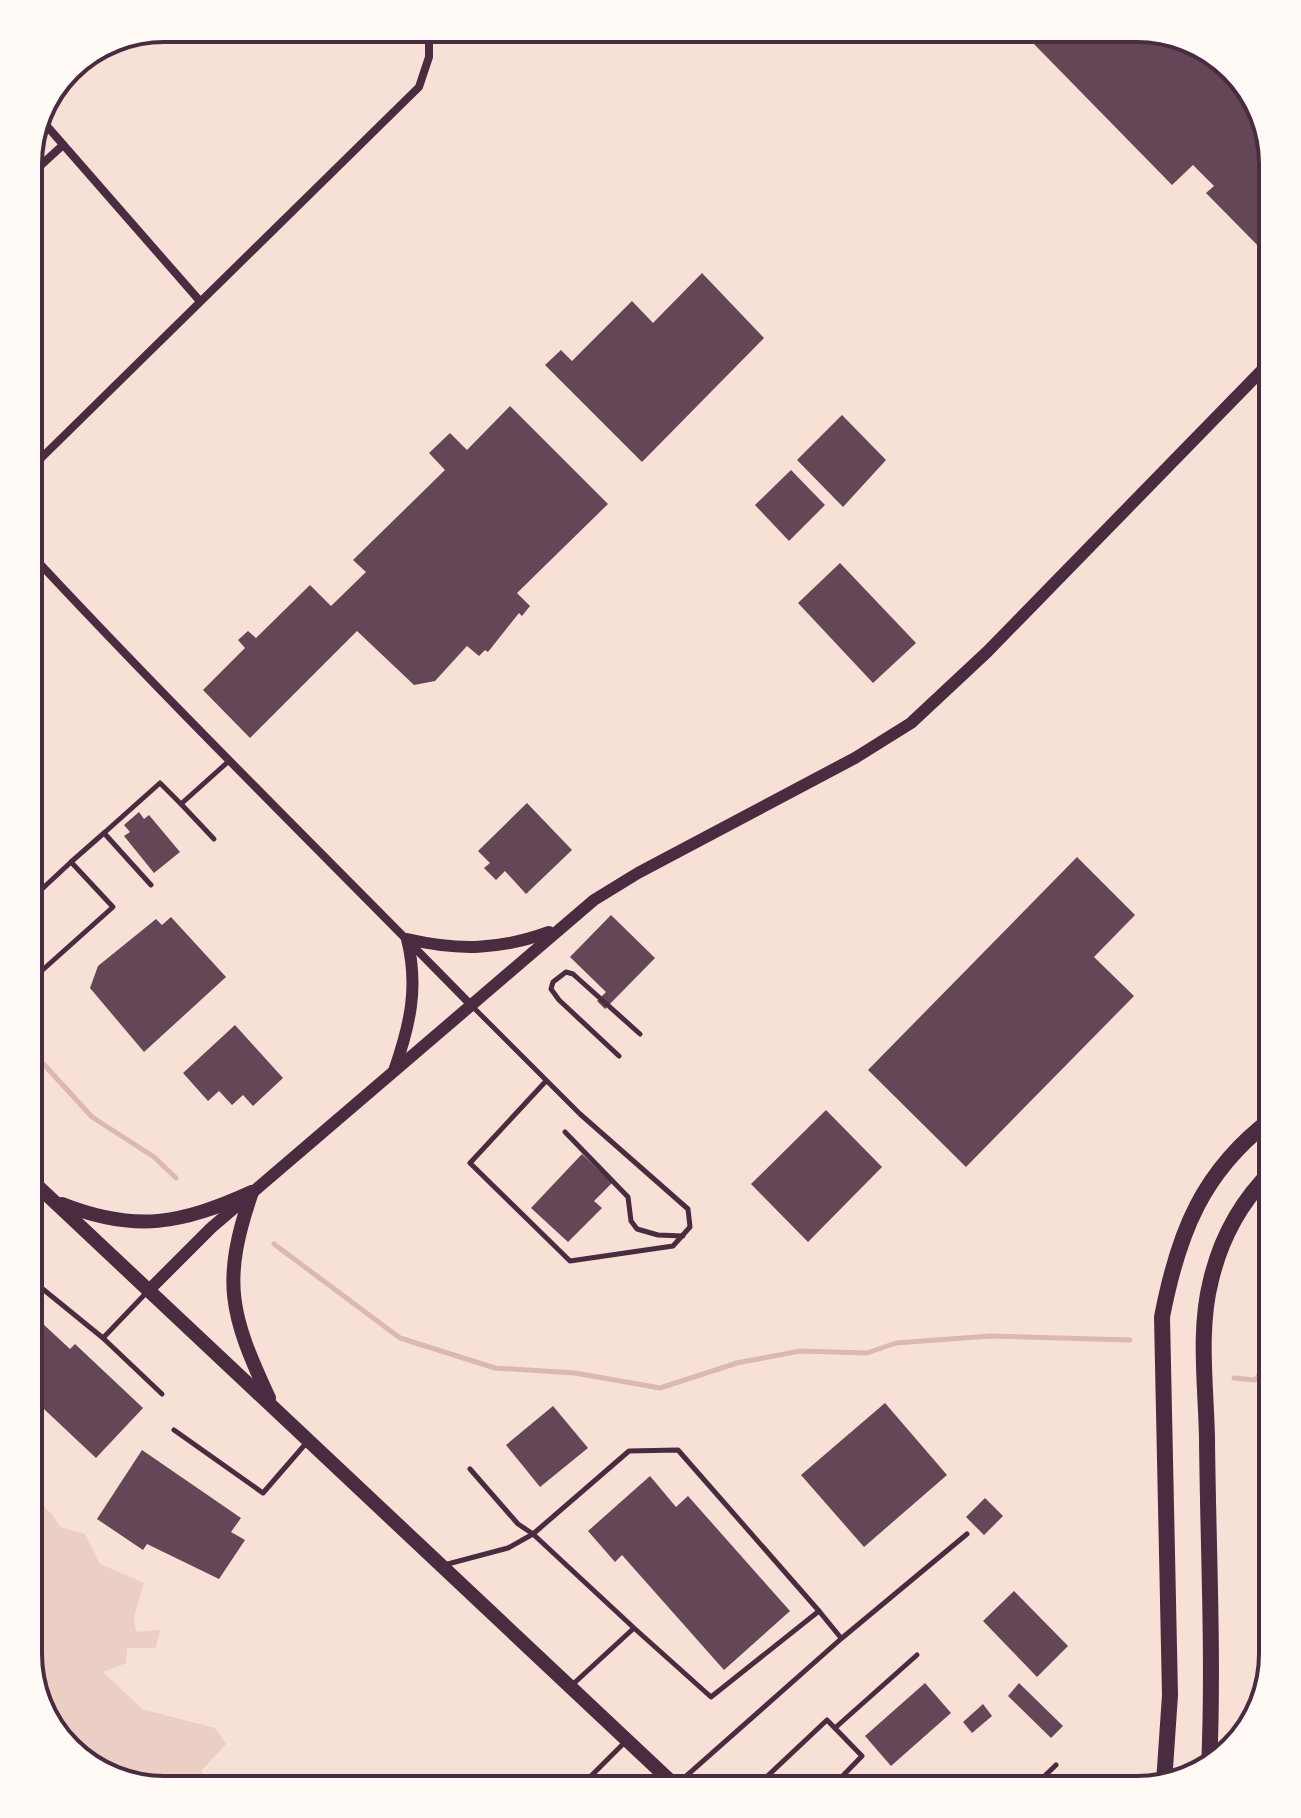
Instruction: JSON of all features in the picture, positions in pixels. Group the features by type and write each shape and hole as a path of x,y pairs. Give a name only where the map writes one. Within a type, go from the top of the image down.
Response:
{"highway":[{"path":"1165,1773 1170,1695 1162,1317 1173,1259 1194,1206 1229,1158 1259,1131"},
{"path":"1209,1752 1211,1596 1205,1331 1210,1281 1227,1229 1259,1184"}],"main road":[{"path":"149,1290 252,1192 556,930 614,886 855,758 911,723 987,652 1259,373"},
{"path":"394,1072 414,1001 414,969 407,939 444,948 478,949 512,945 556,930"},
{"path":"42,1190 665,1776"},
{"path":"54,1201 93,1216 144,1222 202,1215 252,1192"},
{"path":"252,1192 237,1235 232,1294 250,1358 272,1406"}],"street":[{"path":"42,457 419,87 429,57 429,42"},
{"path":"48,127 199,300"},
{"path":"42,164 63,145"},
{"path":"42,566 163,697 471,1005"}],"lane":[{"path":"181,804 229,761"},
{"path":"42,889 160,783 214,839"},
{"path":"104,833 151,885"},
{"path":"42,970 113,907 71,862"},
{"path":"619,1056 559,1000 551,989 553,982 566,972 573,974 640,1034"},
{"path":"471,1005 546,1081 688,1209 690,1227 673,1246 570,1261 470,1163 546,1081"},
{"path":"565,1132 628,1197 631,1221 637,1229 658,1235 684,1236"},
{"path":"42,1288 103,1338 162,1394"},
{"path":"103,1338 149,1290"},
{"path":"174,1430 263,1493 308,1440"},
{"path":"442,1566 508,1548 533,1534 629,1451 678,1450 842,1638"},
{"path":"470,1469 518,1524 533,1534 711,1697 819,1611"},
{"path":"691,1776 842,1638 967,1534"},
{"path":"570,1687 634,1628"},
{"path":"835,1728 917,1655"},
{"path":"768,1776 827,1720 862,1756 843,1776"},
{"path":"591,1776 627,1740"},
{"path":"1045,1776 1056,1765"}],"shaded area":[{"path":"42,1505 60,1527 85,1534 100,1564 144,1583 134,1617 136,1632 160,1630 156,1648 127,1648 126,1663 103,1672 142,1709 215,1728 226,1744 201,1771 205,1776 156,1776 125,1770 90,1751 58,1715 43,1670"}],"building":[{"path":"1032,42 1161,44 1205,63 1229,83 1250,117 1258,148 1259,247 1206,193 1214,186 1193,165 1172,185"},
{"path":"702,273 764,338 642,462 545,365 561,350 572,361 632,301 653,323"},
{"path":"510,406 608,504 517,593 530,606 522,616 519,613 488,652 485,650 479,656 467,646 435,681 414,685 357,631 250,738 203,690 245,648 238,640 248,631 256,638 310,585 331,606 366,572 353,560 445,470 429,453 450,433 467,450"},
{"path":"842,415 886,460 843,507 797,460"},
{"path":"791,470 825,505 789,541 755,505"},
{"path":"840,563 916,643 873,683 798,603"},
{"path":"527,803 572,850 526,894 505,871 496,880 484,868 490,863 478,851"},
{"path":"139,812 144,819 149,815 180,852 154,873 124,836 130,832 124,825"},
{"path":"1077,857 1135,915 1094,957 1134,996 966,1167 868,1070"},
{"path":"611,915 655,958 605,1009 597,1001 606,992 570,957"},
{"path":"171,917 226,977 144,1052 90,988 98,966 156,919 162,925"},
{"path":"235,1025 283,1078 253,1106 243,1095 232,1105 219,1091 208,1101 183,1073"},
{"path":"826,1110 882,1167 808,1242 751,1184"},
{"path":"582,1154 612,1183 594,1201 602,1208 568,1242 531,1208"},
{"path":"42,1323 70,1349 75,1344 143,1408 96,1458 42,1407"},
{"path":"885,1403 947,1475 864,1547 801,1475"},
{"path":"553,1406 588,1448 540,1487 506,1445"},
{"path":"142,1450 241,1518 231,1532 245,1540 219,1579 147,1544 143,1550 97,1519"},
{"path":"650,1476 676,1507 688,1496 790,1611 724,1670 622,1555 615,1562 588,1531"},
{"path":"985,1498 1003,1516 984,1535 966,1517"},
{"path":"1014,1591 1068,1646 1037,1677 983,1621"},
{"path":"925,1683 951,1713 891,1766 865,1736"},
{"path":"1019,1683 1063,1726 1051,1738 1008,1696"},
{"path":"983,1704 992,1716 972,1733 963,1722"}],"waterway":[{"path":"42,1062 92,1117 154,1157 176,1178"},
{"path":"274,1244 400,1338 495,1368 575,1373 660,1388 737,1363 800,1351 867,1353 896,1343 990,1336 1130,1340"},
{"path":"1234,1378 1255,1380 1259,1375"}]}
